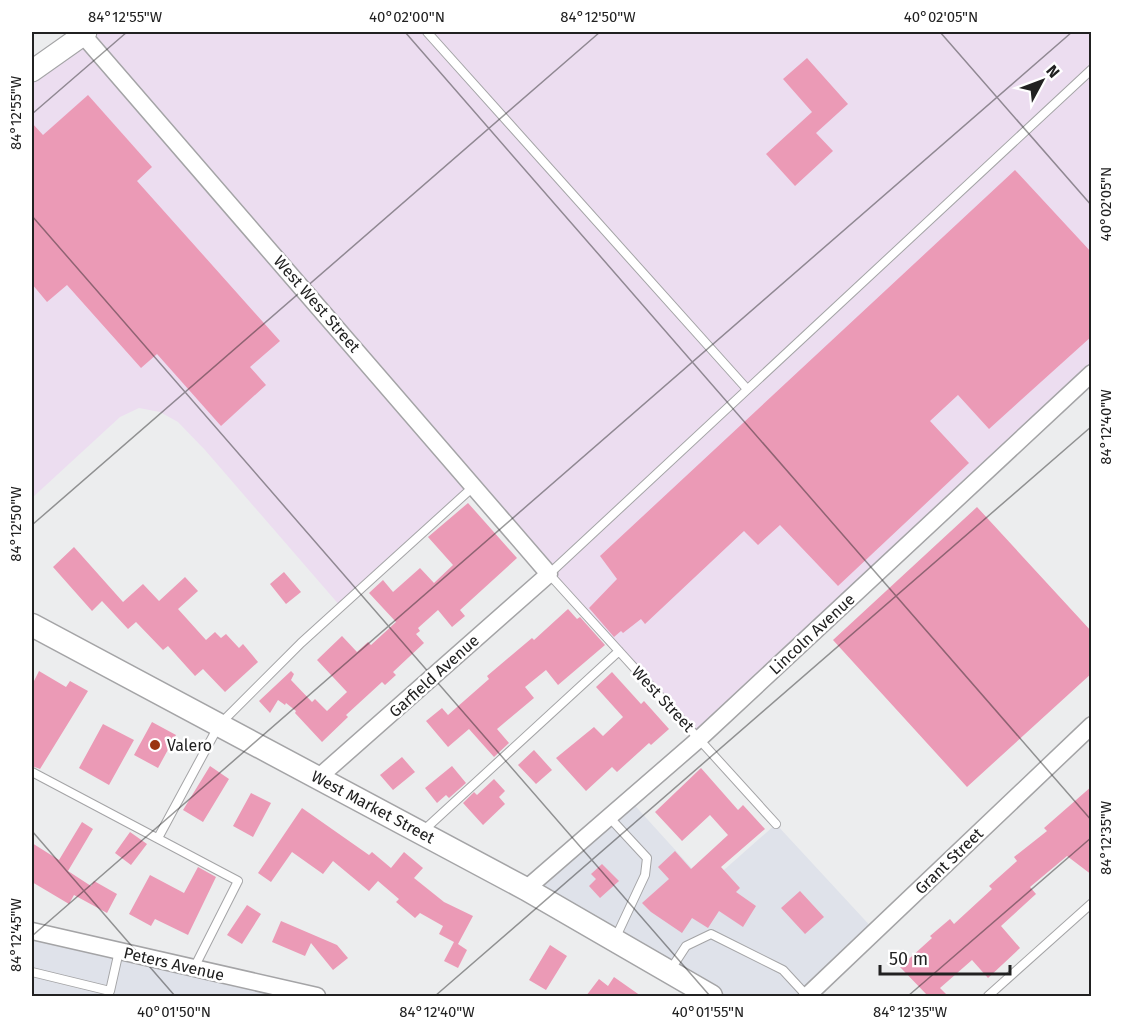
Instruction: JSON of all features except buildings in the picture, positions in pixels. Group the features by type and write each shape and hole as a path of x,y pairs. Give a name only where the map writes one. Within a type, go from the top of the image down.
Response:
{"main road":[{"name":"West Market Street","path":"32,625 526,889 711,996"}],"street":[{"path":"32,71 85,34"},
{"name":"West West Street","path":"85,34 549,574"},
{"name":"Lincoln Avenue","path":"526,889 699,739 1092,373"},
{"name":"Garfield Avenue","path":"319,777 549,574"},
{"name":"Grant Street","path":"807,996 1092,725"},
{"name":"Peters Avenue","path":"32,931 317,996"}],"lane":[{"path":"428,32 747,389"},
{"path":"549,574 1092,69"},
{"path":"158,838 219,725 301,643 473,487"},
{"name":"West Street","path":"549,574 776,824"},
{"path":"422,833 619,651"},
{"path":"32,771 238,881 194,968"},
{"path":"609,817 647,858 645,875 615,940"},
{"path":"988,996 1092,903"},
{"path":"669,972 686,946 711,934 783,970 807,996"},
{"path":"32,972 110,990 119,951"}],"shaded area":[{"path":"86,32 1091,32 1091,373 699,739 474,487 341,607 205,450 178,422 160,412 139,408 120,417 32,498 32,71"},
{"path":"629,799 707,885 776,824 875,931 807,996 711,996 526,889"},
{"path":"32,931 317,996 32,996"}],"place":[{"name":"Valero","path":"155,745"}]}
